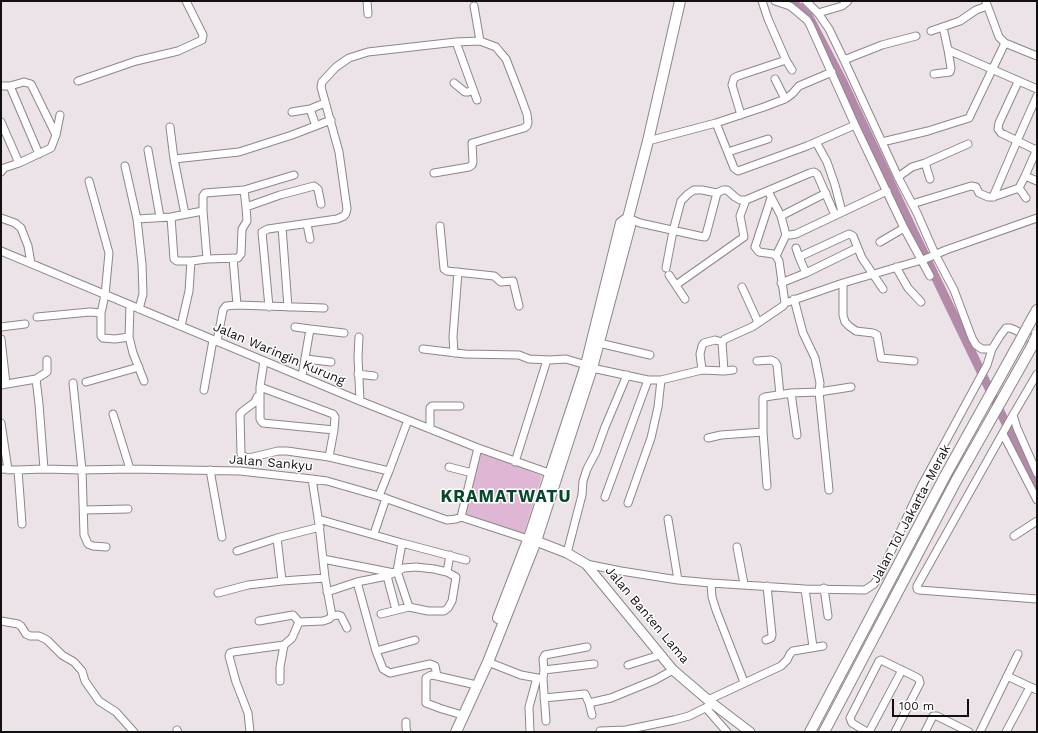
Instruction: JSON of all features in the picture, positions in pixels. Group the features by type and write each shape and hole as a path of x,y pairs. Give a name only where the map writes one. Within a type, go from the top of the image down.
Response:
{"highway":[{"path":"450,732 472,684 532,540 550,473 589,366 599,343 630,226 628,218 648,141 680,1"},
{"path":"456,732 488,662 532,540 589,366 621,223 628,218"},
{"name":"Jalan Tol Jakarta–Merak","path":"810,732 945,476 1037,310"},
{"name":"Jalan Tol Jakarta–Merak","path":"824,732 956,481 1034,345 1037,335"}],"main road":[{"name":"Jalan Banten Lama","path":"532,540 567,553 586,564 673,670 709,704 750,732"}],"street":[{"path":"78,81 136,61 178,51 202,40 203,35 186,1"},
{"path":"368,1 368,14"},
{"path":"762,1 768,19 792,70"},
{"path":"775,1 790,6 807,20 818,40 855,125 904,228 923,260 930,276"},
{"path":"818,13 839,7 848,1"},
{"path":"808,2 829,29 912,204 934,255 954,290 974,343 982,350 992,349"},
{"path":"931,31 960,21 986,3 1000,37 1005,43 1037,56"},
{"path":"474,6 480,41"},
{"path":"934,74 950,72 951,68 943,27"},
{"path":"844,60 882,45 916,36"},
{"path":"269,306 263,231 268,229 337,220 344,216 347,209 339,152 321,87 322,82 336,67 349,58 368,52 456,42 480,41 496,47 506,60 527,114 527,126 472,144 473,162 469,167 434,173"},
{"path":"456,42 477,100"},
{"path":"882,142 928,131 969,118 1005,43"},
{"path":"948,50 1018,82 1037,89"},
{"path":"740,115 732,85 734,78 786,60"},
{"path":"648,141 740,115 785,98 792,94 796,87 832,72"},
{"path":"775,79 785,98"},
{"path":"1,86 10,86 24,82 31,84 56,135"},
{"path":"912,204 971,186 977,188 979,193 993,198 1019,188 1037,149 1017,141 998,129 999,123 1018,82"},
{"path":"454,83 465,92 473,90"},
{"path":"10,86 39,154"},
{"path":"993,198 1037,96"},
{"path":"292,112 310,109 325,103"},
{"path":"310,109 316,126"},
{"path":"2,169 52,148 60,115"},
{"path":"174,159 239,152 285,138 331,120"},
{"path":"1,122 19,163"},
{"path":"716,123 734,168 738,171 816,142 855,125"},
{"path":"170,127 174,159 185,214"},
{"path":"728,152 768,139"},
{"path":"816,142 827,162 835,184 842,212"},
{"path":"898,177 912,167 925,163 968,144"},
{"path":"148,150 160,217"},
{"path":"925,163 930,178"},
{"path":"125,166 137,219 142,264 143,294 139,309"},
{"path":"685,299 668,271 673,230 681,201 694,190 717,193 727,190 740,200 746,200 770,194 814,172 817,174 835,215"},
{"path":"207,259 203,211 203,196 206,193 244,190 294,175"},
{"path":"1025,176 1037,181"},
{"path":"89,181 109,253 105,295 101,313 101,336 103,338 115,339 129,337"},
{"path":"246,207 280,195 314,186 318,189 321,204"},
{"path":"1019,188 1026,198"},
{"path":"171,217 174,259 177,261 238,258 241,254 242,228 247,221 244,190"},
{"path":"786,235 796,234 887,191"},
{"path":"628,218 704,237 706,235 717,193"},
{"path":"781,216 826,193"},
{"path":"770,194 781,216 786,235 776,256"},
{"path":"770,194 755,247 759,252 773,254 779,261 785,303"},
{"path":"676,285 744,237 740,216 746,200"},
{"path":"137,219 171,217 203,211"},
{"path":"1,218 15,223 21,228 28,246 31,264"},
{"path":"722,342 725,339 746,330 783,306 785,303 794,299 923,260 1037,218"},
{"path":"306,224 310,240"},
{"path":"440,226 444,270 494,276 501,282 513,281 519,306"},
{"path":"282,227 288,307"},
{"path":"880,242 904,228"},
{"path":"799,257 847,234 850,234 853,236 864,262 874,274 883,289"},
{"path":"796,248 806,273"},
{"path":"782,283 857,248"},
{"name":"Jalan Waringin Kurung","path":"1,251 360,401 478,448 550,473"},
{"path":"234,258 237,305"},
{"path":"181,326 189,291 191,261"},
{"path":"896,267 908,288 921,302"},
{"path":"454,353 453,337 458,272"},
{"path":"843,283 842,315 849,326 856,331 873,332 877,335 881,358 914,361"},
{"path":"742,287 758,322"},
{"path":"794,299 803,333 815,358 820,383 819,392 829,490"},
{"path":"204,390 224,308 227,306 237,305 324,308"},
{"path":"130,306 129,337 144,381"},
{"path":"37,317 101,313"},
{"path":"1,327 25,324"},
{"path":"295,327 344,333"},
{"path":"586,564 678,580 805,589 824,588 864,590 876,581 921,487 982,376 992,349 1000,336 1006,328 1010,328 1015,330 1034,345"},
{"path":"302,376 310,329"},
{"path":"360,337 358,357 360,401"},
{"path":"1,339 3,384 36,379 47,372 47,360"},
{"path":"702,370 700,354 704,343 715,340 722,342"},
{"path":"722,342 724,371"},
{"path":"599,343 650,355"},
{"path":"423,349 474,355 519,355 525,358 548,360 566,359 648,380 661,380 702,370 733,370"},
{"path":"306,359 331,362"},
{"path":"515,462 548,360"},
{"path":"757,361 771,360 775,362 777,365 780,395"},
{"path":"264,361 260,391 260,419 263,424 334,430"},
{"path":"86,382 139,367"},
{"path":"358,374 374,376"},
{"path":"1037,374 916,586 919,590 1037,599"},
{"path":"567,553 587,469 598,448 605,427 627,375"},
{"path":"36,379 44,469"},
{"path":"605,497 648,380"},
{"path":"628,503 651,438 658,407 661,380"},
{"path":"73,383 82,470 84,535 88,544 106,547"},
{"path":"767,486 763,432 763,398 851,387"},
{"path":"260,391 333,414 335,417 334,430 329,457"},
{"path":"260,391 255,402 240,414 242,456 249,458 278,451 287,451 329,457 389,472"},
{"path":"791,394 797,435"},
{"path":"430,429 430,408 432,406 460,406"},
{"path":"113,414 130,469"},
{"path":"1012,417 1037,473"},
{"path":"374,534 389,472 408,420"},
{"path":"1,423 5,469"},
{"path":"708,438 721,435 763,432"},
{"path":"1004,432 1037,500"},
{"path":"461,517 478,448"},
{"path":"449,467 472,473"},
{"name":"Jalan Sankyu","path":"5,469 240,471 327,481 382,497 447,520 456,520 461,517 532,540"},
{"path":"18,470 22,524"},
{"path":"210,470 222,537"},
{"path":"312,479 320,527 327,592 332,616"},
{"path":"84,510 128,509"},
{"path":"318,519 466,560"},
{"path":"668,519 678,580"},
{"path":"1014,536 1037,521"},
{"path":"237,551 277,538 320,527"},
{"path":"277,538 282,581"},
{"path":"402,543 395,572 409,607"},
{"path":"737,547 744,584"},
{"path":"447,572 450,555"},
{"path":"323,559 395,572"},
{"path":"327,592 357,582 387,576 404,568 421,567 447,572 455,576 456,580 452,601 448,608 444,611 428,611 409,607 381,614"},
{"path":"387,576 396,610"},
{"path":"218,593 248,586 282,581 325,578"},
{"path":"357,582 376,651 383,669 390,673 430,664 435,666 437,676"},
{"path":"711,583 712,597 716,610 744,682"},
{"path":"766,640 771,638 772,635 767,586"},
{"path":"824,588 828,616"},
{"path":"805,589 813,647"},
{"path":"259,621 293,615 300,622 323,621 332,616 338,615 341,616 347,628"},
{"path":"1,621 18,624 26,634 30,636 39,636 47,640 62,655 74,662 82,671 85,681 99,701 116,712 134,732"},
{"path":"250,732 248,713 228,656 233,652 284,645 292,638 300,622"},
{"path":"376,651 415,640"},
{"path":"280,681 280,667 284,645"},
{"path":"600,730 626,730 689,716 744,682 781,666 793,651 823,646"},
{"path":"530,732 528,708 544,670 542,658 545,655 587,647"},
{"path":"980,732 1018,654"},
{"path":"628,665 660,655"},
{"path":"895,732 920,683 916,676 884,660 879,661 850,718 852,723 868,732 902,670"},
{"path":"488,662 521,675 540,678"},
{"path":"544,670 594,664"},
{"path":"589,703 611,698 655,680 673,670"},
{"path":"459,714 442,710 426,703 426,678 431,675 472,684"},
{"path":"1007,676 1037,690"},
{"path":"540,678 546,721"},
{"path":"1006,732 1030,687"},
{"path":"544,698 583,694 586,696 589,703 592,716"},
{"path":"709,704 727,732"},
{"path":"925,732 933,716 937,716 969,732"},
{"path":"406,722 407,732"}],"shaded area":[{"path":"482,451 542,476 523,536 465,514"}],"waterway":[{"path":"787,1 799,7 809,17 842,80 1037,488"}],"district":[{"name":"KRAMATWATU","path":"506,497"}]}
